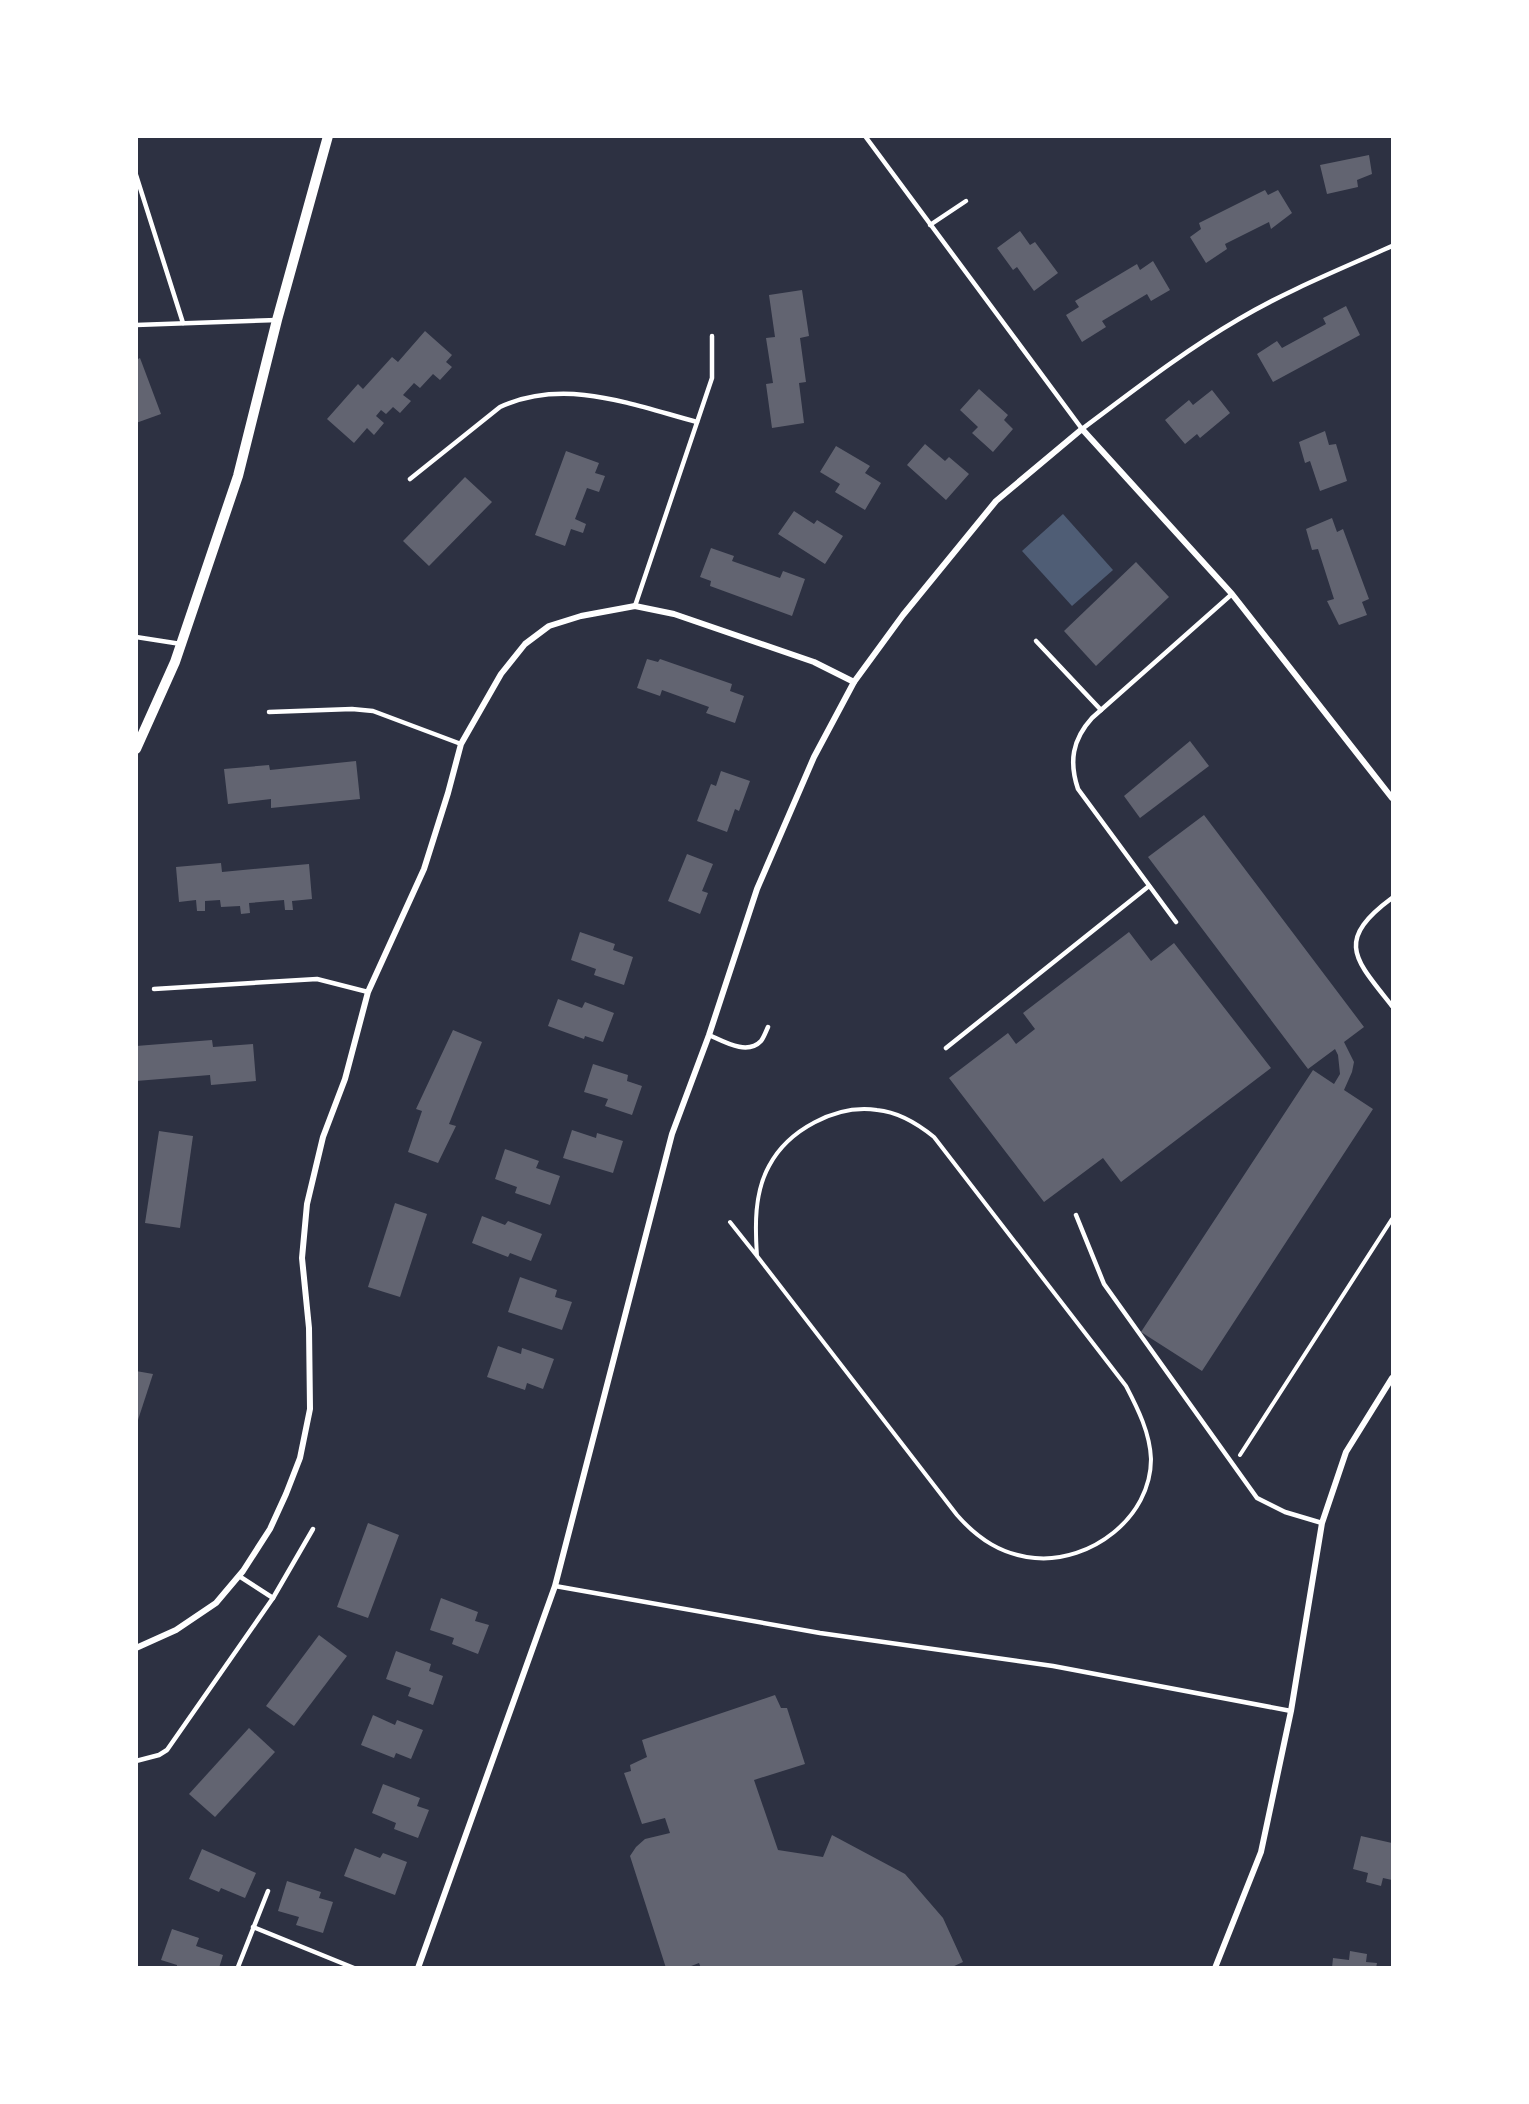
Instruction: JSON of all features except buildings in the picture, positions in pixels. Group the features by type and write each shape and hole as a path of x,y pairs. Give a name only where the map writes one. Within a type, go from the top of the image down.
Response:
{"street":[{"path":"136,749 181,644 238,476 277,320 328,136"},
{"path":"418,1968 555,1586 672,1134 709,1035 757,889 814,757 854,682 910,606 996,501 1082,429 1232,594 1392,798"},
{"path":"136,1648 176,1630 216,1603 239,1576 270,1528 300,1458 310,1409 309,1328 302,1258 308,1204 323,1137 345,1079 368,992 424,869 461,744 501,674 525,644 549,626 581,616 635,606 674,614 814,662 854,682"},
{"path":"1215,1968 1261,1852 1291,1711 1322,1523 1346,1452 1392,1378"}],"lane":[{"path":"865,136 1082,429 1179,358 1240,318 1320,278 1392,246"},
{"path":"136,175 183,323"},
{"path":"930,225 966,201"},
{"path":"136,325 277,320"},
{"path":"635,606 712,378 712,336"},
{"path":"410,478 500,407 515,400 536,395 556,393 601,396 697,422"},
{"path":"1176,922 1078,789 1073,774 1072,759 1083,728 1232,594"},
{"path":"136,637 181,644"},
{"path":"1036,641 1101,710"},
{"path":"269,712 351,709 373,711 461,744"},
{"path":"946,1048 1149,886"},
{"path":"1392,898 1373,912 1363,923 1356,941 1357,955 1362,967 1392,1006"},
{"path":"154,989 317,979 368,992"},
{"path":"709,1035 734,1046 748,1047 760,1042 768,1028"},
{"path":"1076,1215 1104,1284 1257,1498 1285,1512 1322,1523"},
{"path":"136,1761 159,1755 167,1750 273,1598 313,1529"},
{"path":"239,1576 273,1598"},
{"path":"555,1586 820,1633 1053,1666 1291,1711"},
{"path":"238,1967 267,1891"},
{"path":"253,1927 354,1968"}],"path":[{"path":"730,1222 974,1534 1014,1554 1035,1558 1077,1553 1095,1546 1128,1519 1147,1481 1151,1460 1142,1417 1126,1386 934,1137 916,1123 878,1110 859,1109 823,1119 794,1135 770,1164 764,1177 755,1228 757,1256"},
{"path":"1234,1464 1392,1219"}],"water":[{"path":"1063,514 1113,570 1072,606 1022,551"}]}
